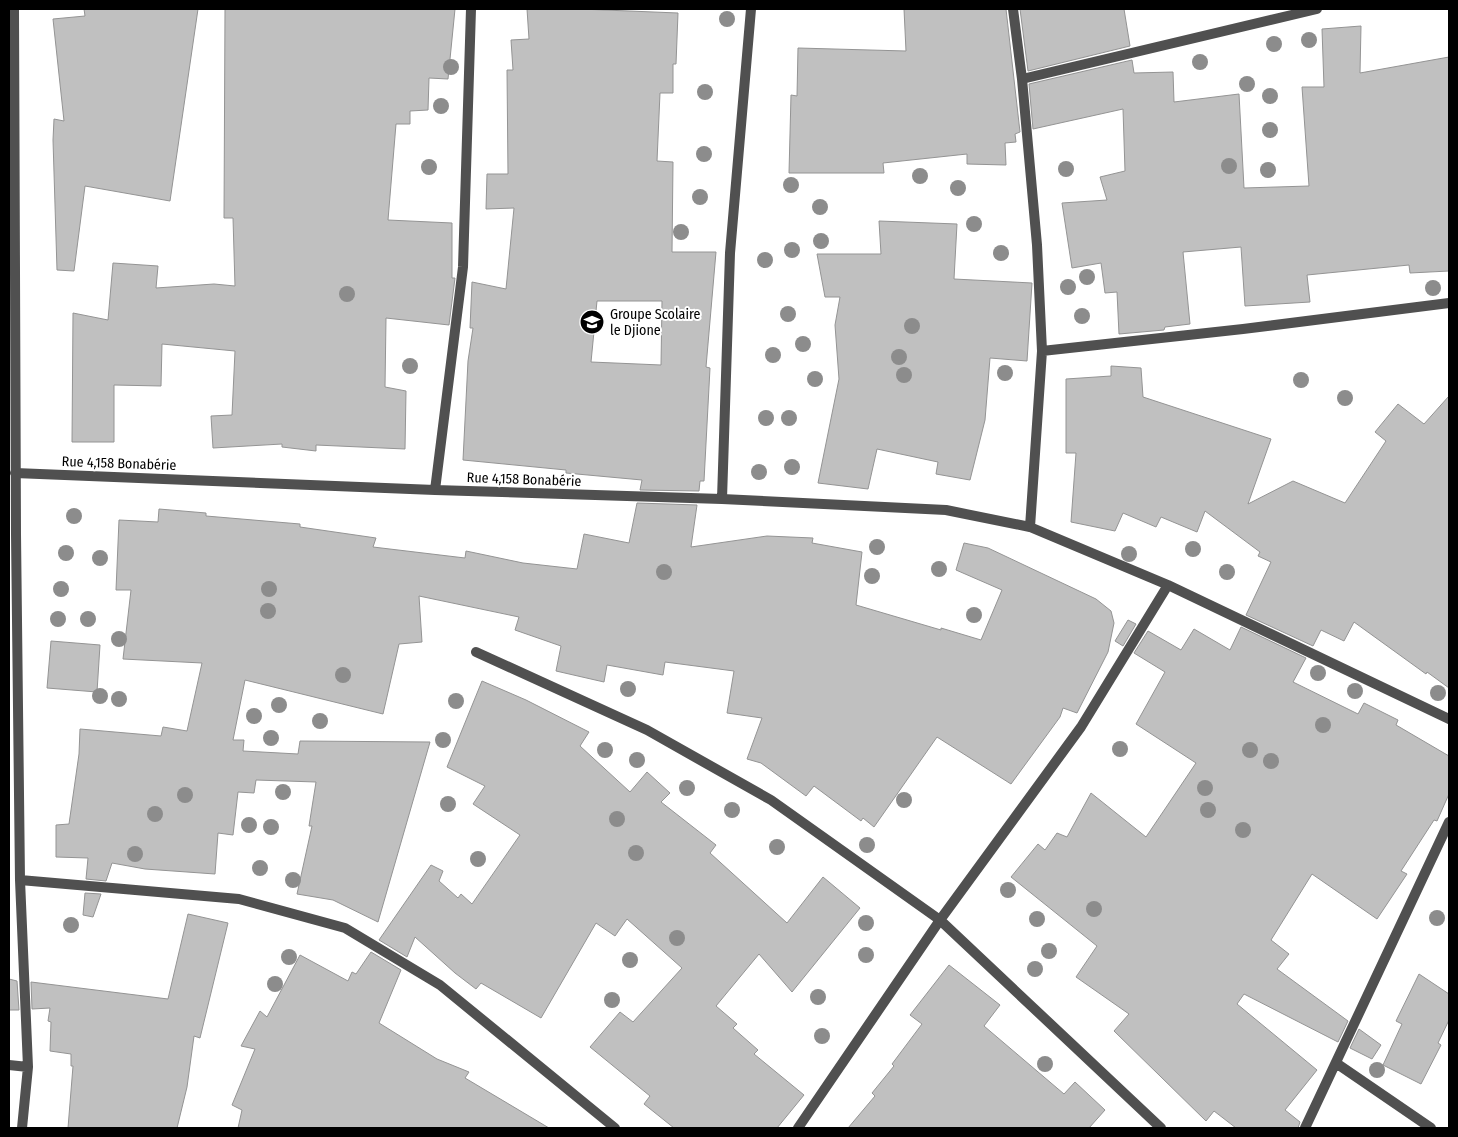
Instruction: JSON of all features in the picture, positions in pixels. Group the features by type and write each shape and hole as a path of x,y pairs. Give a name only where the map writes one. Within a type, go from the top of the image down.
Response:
{"street":[{"path":"14,9 15,473 12,535 20,880 28,1067 22,1128"},
{"path":"435,490 463,266 471,9"},
{"path":"722,499 730,253 751,9"},
{"path":"1013,9 1022,79 1037,245 1042,351 1030,527"},
{"path":"1022,79 1317,9"},
{"path":"1042,351 1243,329 1449,303"},
{"name":"Rue 4,158 Bonabérie","path":"15,473 435,490 722,499 946,510 1030,527 1168,585 1449,719"},
{"path":"798,1128 940,920 1081,726 1168,585"},
{"path":"476,652 647,730 771,800 940,920 1161,1128"},
{"path":"1305,1128 1449,822"},
{"path":"20,880 239,899 345,928 440,985 615,1128"},
{"path":"1336,1063 1431,1128"},
{"path":"9,1065 28,1067"}],"building":[{"path":"84,9 198,9 170,201 85,186 74,271 57,270 54,119 64,121 53,19 85,16"},
{"path":"225,9 455,9 448,79 429,78 428,110 410,111 410,124 396,124 388,220 452,223 452,278 455,278 449,325 386,318 385,387 406,391 405,449 316,445 316,451 282,447 282,444 213,448 211,416 232,415 235,351 162,344 161,386 114,385 114,442 72,442 73,313 108,320 113,263 158,266 156,288 214,284 235,286 233,218 224,218"},
{"path":"527,9 678,13 676,64 673,64 673,93 660,93 657,161 673,162 672,252 716,252 706,367 710,368 704,481 700,481 699,491 640,490 642,480 463,460 468,361 473,328 470,328 472,282 506,289 514,208 486,209 487,174 508,174 507,70 513,70 511,40 529,39","holes":["597,301 662,301 661,365 591,362"]},
{"path":"904,9 1006,9 1020,132 1015,134 1016,142 1005,143 1006,165 967,164 967,154 883,163 884,173 789,173 791,95 797,96 798,48 906,51"},
{"path":"1020,9 1124,9 1130,46 1028,71"},
{"path":"1361,26 1360,73 1449,57 1449,271 1410,273 1409,265 1307,275 1310,302 1245,306 1241,247 1183,252 1190,324 1165,327 1164,330 1119,334 1117,292 1105,293 1101,263 1072,268 1062,203 1107,200 1100,177 1125,171 1123,109 1033,129 1029,84 1132,60 1134,73 1173,72 1174,102 1239,94 1244,188 1309,186 1302,87 1324,87 1322,29"},
{"path":"879,221 957,224 954,279 1032,283 1027,361 990,358 985,420 970,480 936,474 938,462 877,449 868,489 818,483 839,379 835,325 840,297 825,297 817,254 881,254"},
{"path":"1111,366 1141,368 1143,397 1271,439 1248,504 1293,481 1345,503 1386,441 1375,432 1398,404 1424,424 1449,396 1449,688 1427,672 1426,674 1354,622 1344,641 1321,630 1313,646 1246,615 1271,562 1258,556 1260,552 1205,511 1197,532 1161,517 1156,527 1123,513 1115,531 1071,522 1076,453 1066,453 1066,379 1111,376"},
{"path":"637,503 697,505 691,547 767,536 813,538 812,543 862,552 856,605 981,640 1002,590 956,570 964,543 988,548 1096,599 1111,611 1114,623 1108,652 1077,713 1063,708 1060,717 1011,784 937,737 874,827 863,818 861,821 814,786 806,796 761,763 747,759 762,718 727,713 734,671 665,662 663,675 607,665 604,682 556,671 561,646 515,630 519,617 419,596 422,642 399,644 383,714 245,680 233,740 244,740 243,751 298,754 300,741 430,742 378,922 333,900 297,894 312,826 309,826 316,782 256,780 254,793 238,792 233,835 218,833 215,874 145,869 112,863 106,881 86,879 88,858 56,857 56,825 69,824 79,754 80,729 161,736 163,727 187,731 202,663 123,659 131,590 116,590 119,520 158,522 159,509 206,513 206,516 300,524 300,527 376,538 373,547 465,558 466,551 523,563 577,569 584,534 629,543"},
{"path":"1128,620 1136,624 1123,646 1115,641"},
{"path":"1241,627 1306,658 1293,682 1358,714 1364,703 1398,720 1396,725 1449,756 1449,794 1437,821 1434,820 1401,871 1407,874 1377,919 1312,874 1271,940 1289,954 1277,969 1348,1021 1338,1042 1244,994 1237,1004 1317,1070 1285,1110 1300,1122 1298,1128 1236,1128 1214,1111 1206,1121 1114,1031 1129,1014 1076,977 1097,946 1011,877 1038,844 1045,850 1057,833 1067,837 1091,793 1146,837 1196,763 1136,724 1165,672 1134,653 1148,631 1181,650 1194,629 1230,650"},
{"path":"51,641 100,645 97,692 47,688"},
{"path":"482,681 526,700 589,732 580,746 630,792 647,772 670,793 661,802 716,845 710,853 787,923 823,877 860,908 792,992 759,954 716,1006 737,1024 733,1028 758,1050 754,1054 804,1095 777,1128 674,1128 644,1104 650,1096 590,1047 620,1012 633,1022 682,968 627,919 615,936 596,923 541,1018 481,983 476,989 415,937 407,957 379,940 431,865 443,871 439,881 458,898 461,894 472,904 520,835 473,804 485,786 447,767"},
{"path":"85,893 101,894 93,917 83,915"},
{"path":"188,914 228,923 200,1038 194,1036 187,1087 177,1128 68,1128 73,1066 71,1066 71,1054 50,1051 51,1022 48,1021 50,1008 32,1009 31,982 168,999"},
{"path":"371,952 401,970 379,1023 437,1059 469,1072 465,1078 549,1128 238,1128 242,1110 232,1105 255,1049 241,1046 260,1011 267,1017 300,955 348,981 352,972 356,974"},
{"path":"949,965 1000,1005 984,1026 1064,1094 1075,1082 1105,1110 1089,1128 848,1128 875,1096 872,1093 894,1066 892,1064 922,1024 910,1015"},
{"path":"1419,974 1449,994 1449,1020 1438,1043 1441,1045 1421,1084 1383,1065 1402,1024 1396,1021"},
{"path":"9,979 17,981 19,1010 9,1010"},
{"path":"1359,1029 1381,1045 1372,1059 1350,1048"}],"place":[{"name":"Groupe Scolaire le Djione","path":"592,322"}]}
